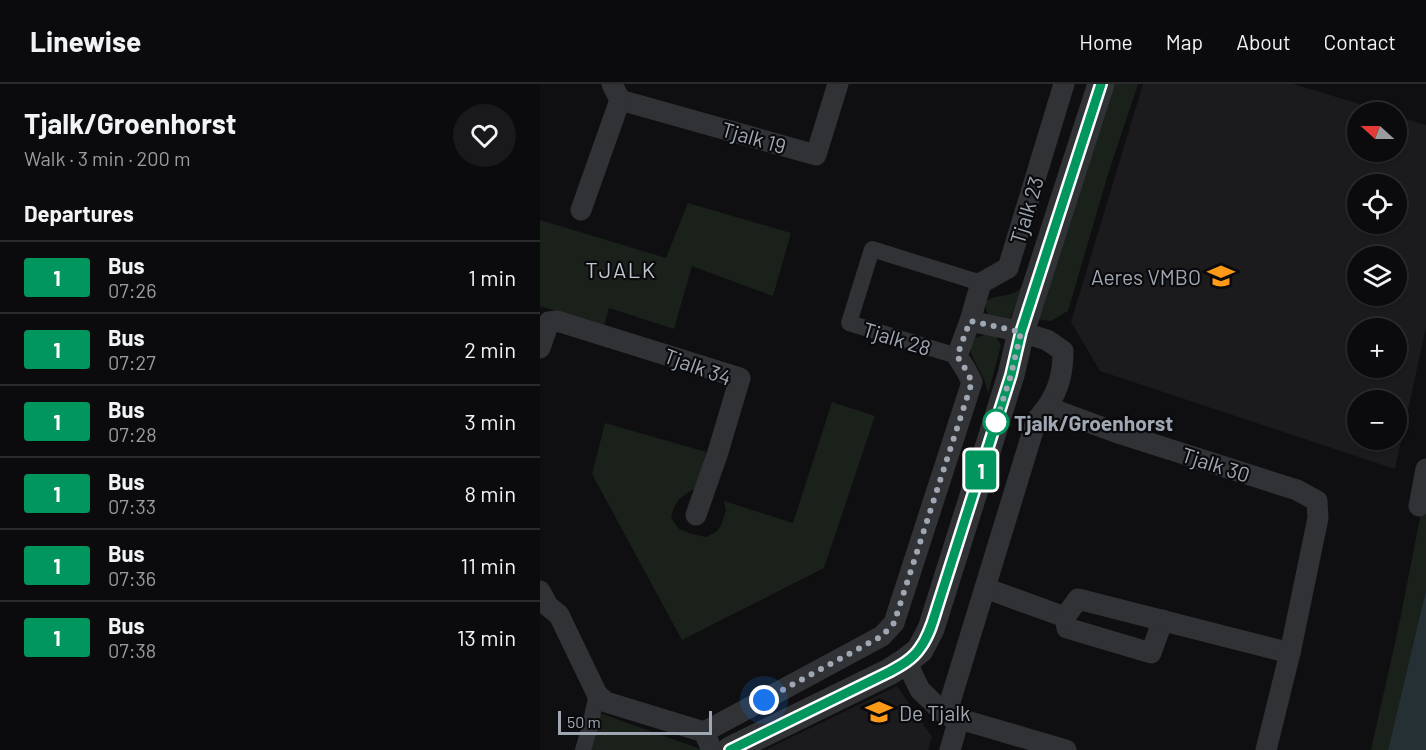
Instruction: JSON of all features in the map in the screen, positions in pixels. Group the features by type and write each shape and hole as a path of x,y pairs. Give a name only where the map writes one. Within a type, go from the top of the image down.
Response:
{"street":[{"name":"Tjalk 19","path":"581,210 616,92 816,155 838,84"},
{"name":"Tjalk 23","path":"981,282 1008,268 1064,84"},
{"name":"Tjalk 23","path":"730,750 889,672 920,650 931,628 1011,375 1021,332 1101,84"},
{"name":"Tjalk 28","path":"957,356 849,323 872,249 981,282"},
{"path":"540,591 548,606 559,615 597,694 606,702 708,741 882,636 894,623 972,382 957,356 981,282"},
{"name":"Tjalk 34","path":"540,348 549,322 557,321 740,378 696,515"},
{"path":"951,750 953,717 985,588 1036,421 1056,394 1063,369 1064,351 1047,340 970,321"},
{"name":"Tjalk 30","path":"1047,407 1115,432 1298,490 1317,501 1318,518 1290,653 1266,750"},
{"path":"1419,506 1426,469"},
{"path":"985,588 1065,617"},
{"path":"1163,620 1151,653 1067,628 1065,617 1078,600 1163,620 1290,653"},
{"path":"906,661 920,690 953,717 1065,750"},
{"path":"583,750 597,694"}],"shaded area":[{"path":"1108,84 1138,84 1109,171 1068,311 1051,321 1036,319"},
{"name":"Aeres VMBO","path":"1143,84 1293,84 1353,102 1347,102 1347,162 1407,162 1407,119 1426,125 1426,328 1407,414 1407,390 1347,390 1347,450 1399,450 1395,469 1100,371 1071,322"},
{"path":"688,203 791,233 773,296 692,266 674,329 609,308 604,326 540,306 540,220 666,258"},
{"path":"1022,287 1010,319 1003,322 988,313 986,302"},
{"path":"987,334 996,337 1001,345 988,394 985,381 969,345 975,338"},
{"path":"832,402 875,416 824,568 682,640 592,474 605,423 706,452 697,487 680,499 674,507 671,518 679,529 706,537 716,532 721,526 726,510 724,501 793,523"},
{"path":"1426,487 1426,590 1388,750 1371,750 1400,620"},
{"path":"1426,590 1426,750 1388,750"},
{"name":"De Tjalk","path":"897,686 932,737 928,750 765,750"},
{"path":"597,712 703,750 584,750"}],"bus line":[{"name":"1","path":"730,750 889,672 920,650 931,628 1011,375 1021,332 1101,84"}],"place":[{"name":"Aeres VMBO","path":"1221,276"},
{"name":"Tjalk/Groenhorst","path":"996,422"},
{"name":"De Tjalk","path":"879,712"}],"district":[{"name":"TJALK","path":"621,269"}],"route":[{"path":"764,700 882,636 894,623 972,382 957,356 970,321 1021,332 1011,375 996,422"}]}
